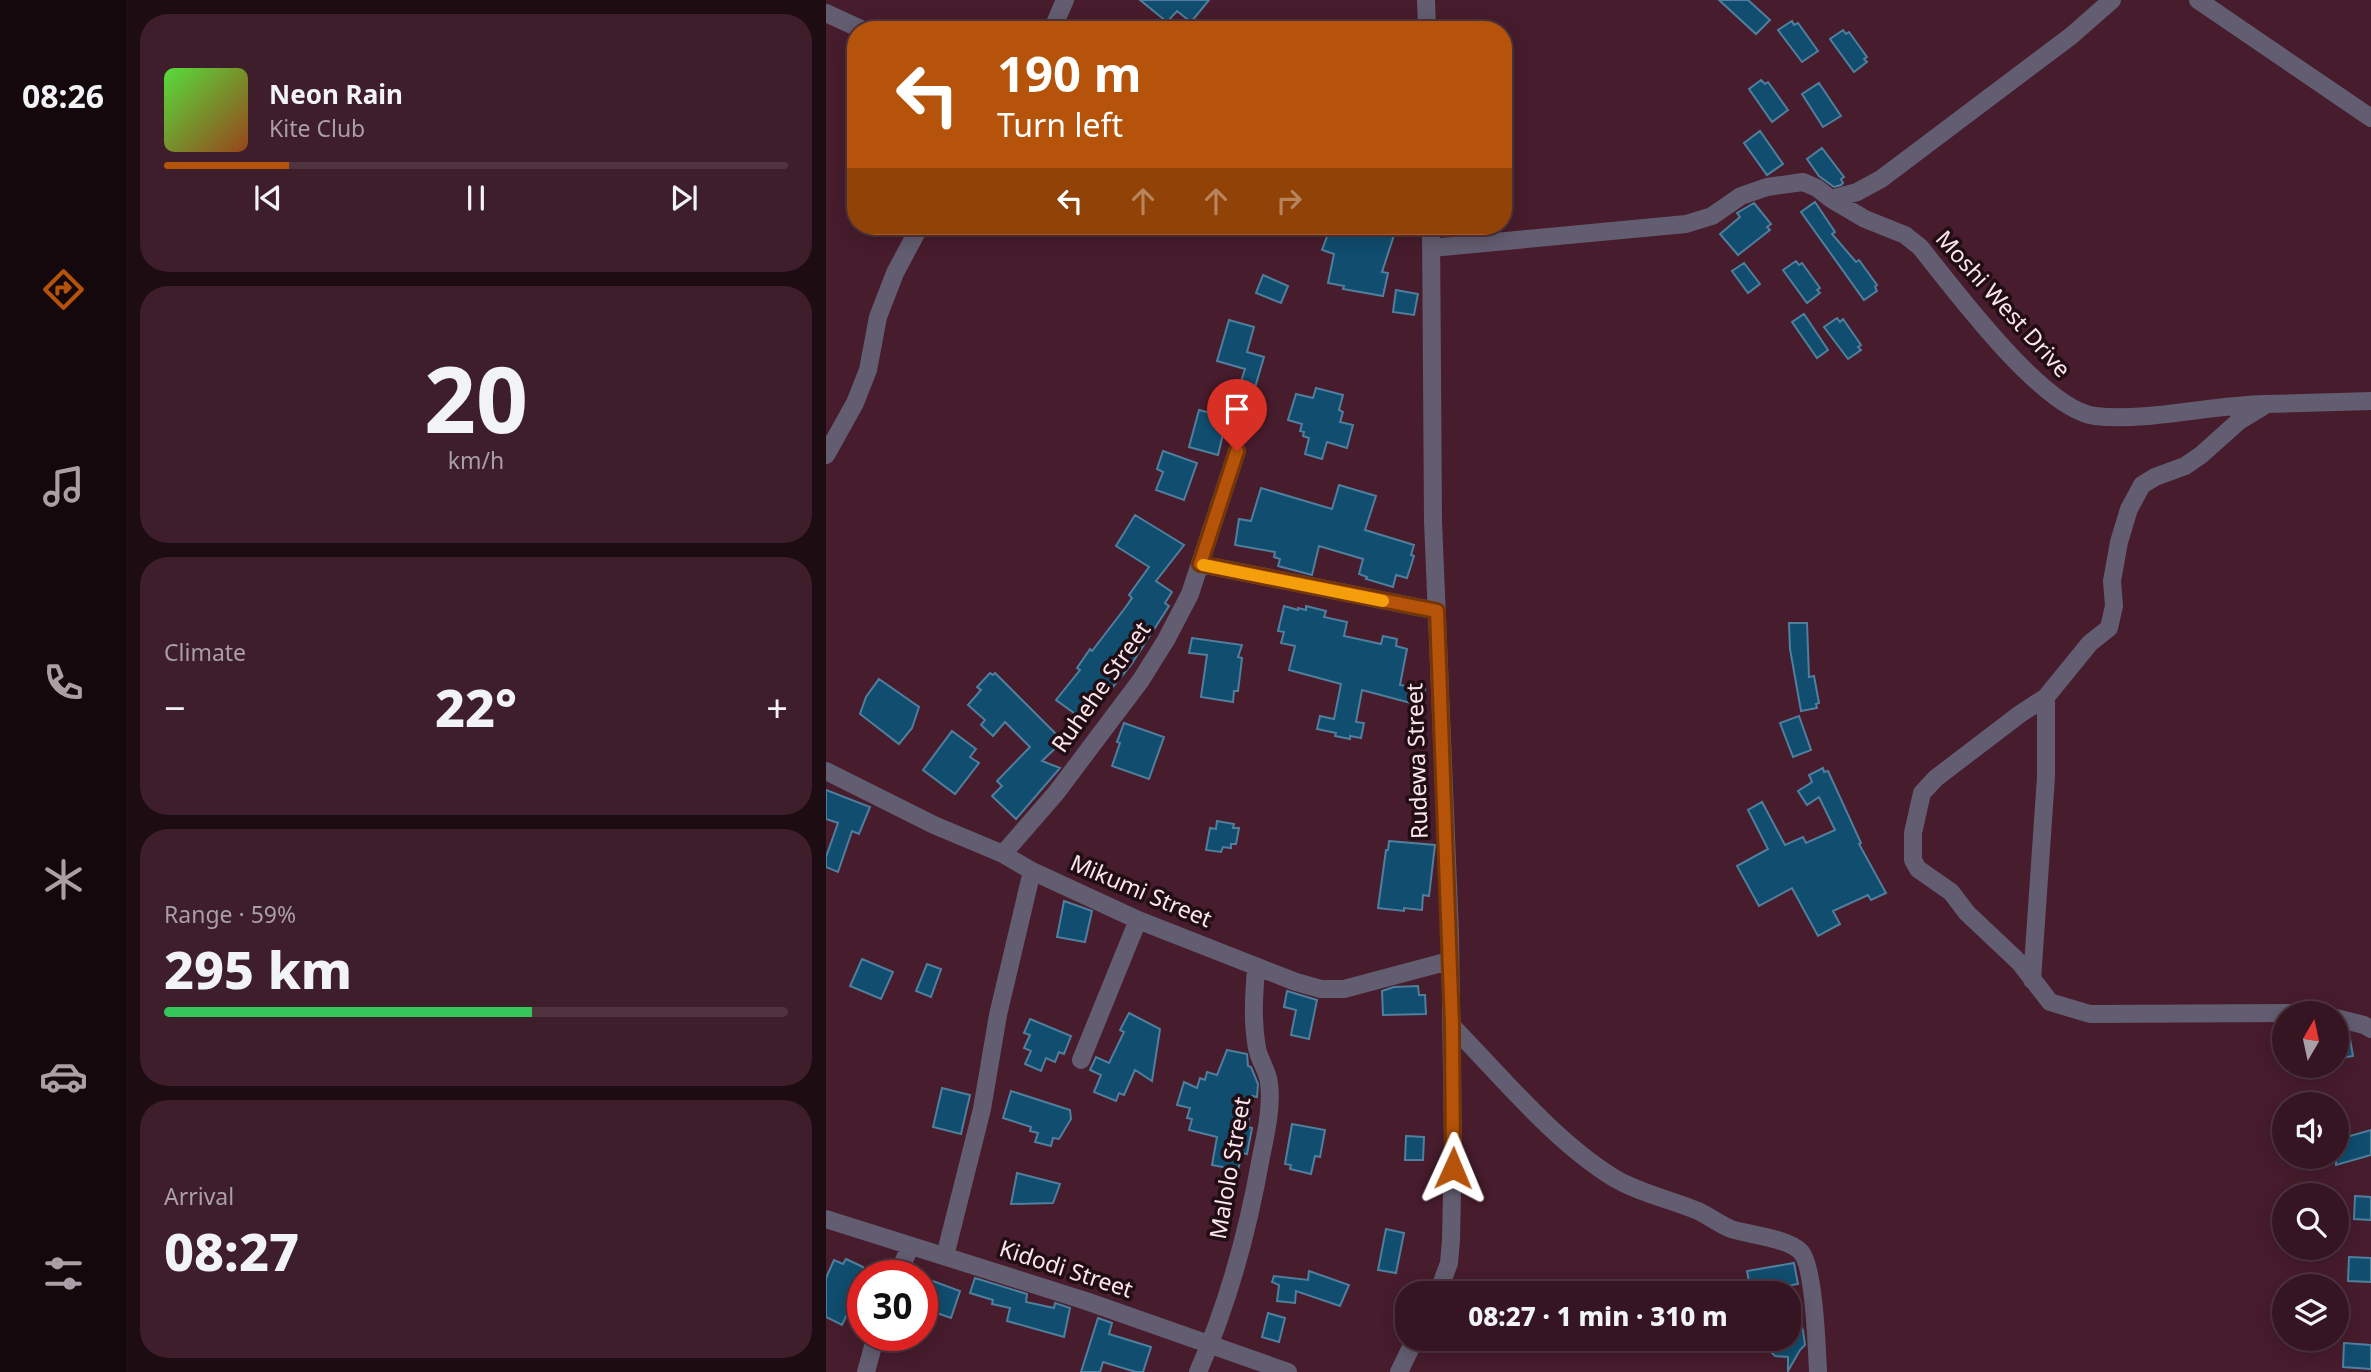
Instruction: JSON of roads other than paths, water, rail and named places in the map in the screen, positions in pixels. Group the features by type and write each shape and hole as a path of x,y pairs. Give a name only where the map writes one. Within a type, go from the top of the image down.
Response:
{"street":[{"path":"1056,21 1065,0"},
{"path":"1426,0 1427,21"},
{"path":"1831,199 1857,192 1881,179 2071,36 2112,0"},
{"path":"2198,0 2371,118"},
{"path":"826,13 847,23"},
{"name":"Moshi West Drive","path":"1432,248 1686,224 1712,216 1741,196 1792,182 1803,182 1865,219 1905,235 1920,247 2018,363 2057,399 2075,410 2092,415 2128,417 2235,404 2371,401"},
{"path":"826,456 855,403 868,370 878,317 895,273 915,235"},
{"name":"Rudewa Street","path":"1431,235 1433,521 1452,1026 1451,1240 1442,1281"},
{"path":"2267,404 2239,421 2185,466 2142,485 2129,509 2119,542 2112,581 2114,606 2109,628 2091,643 2046,697 1936,778 1922,793 1913,833 1913,860 1918,869 1951,892 1967,913 2020,963 2050,1002 2090,1014 2272,1013"},
{"name":"Ruhehe Street","path":"1003,854 1056,793 1141,680 1166,640 1190,594 1237,451"},
{"path":"1200,564 1437,611"},
{"path":"2032,980 2046,777 2046,697"},
{"name":"Mikumi Street","path":"826,771 934,825 1003,854 1032,871 1138,920 1256,968 1321,989 1344,989 1449,961"},
{"path":"945,1256 982,1109 998,1015 1032,871"},
{"path":"1081,1059 1138,920"},
{"name":"Malolo Street","path":"1198,1372 1236,1266 1252,1208 1268,1122 1269,1081 1258,1051 1253,1019 1256,968"},
{"path":"2349,1021 2371,1030"},
{"path":"1452,1026 1574,1151 1616,1179 1655,1198 1697,1211 1728,1228 1776,1241 1801,1252 1806,1263 1815,1320 1818,1372"},
{"name":"Kidodi Street","path":"826,1219 1086,1301 1288,1372"},
{"path":"904,1260 910,1247"},
{"path":"866,1372 872,1351"},
{"path":"1399,1372 1409,1351"}]}
